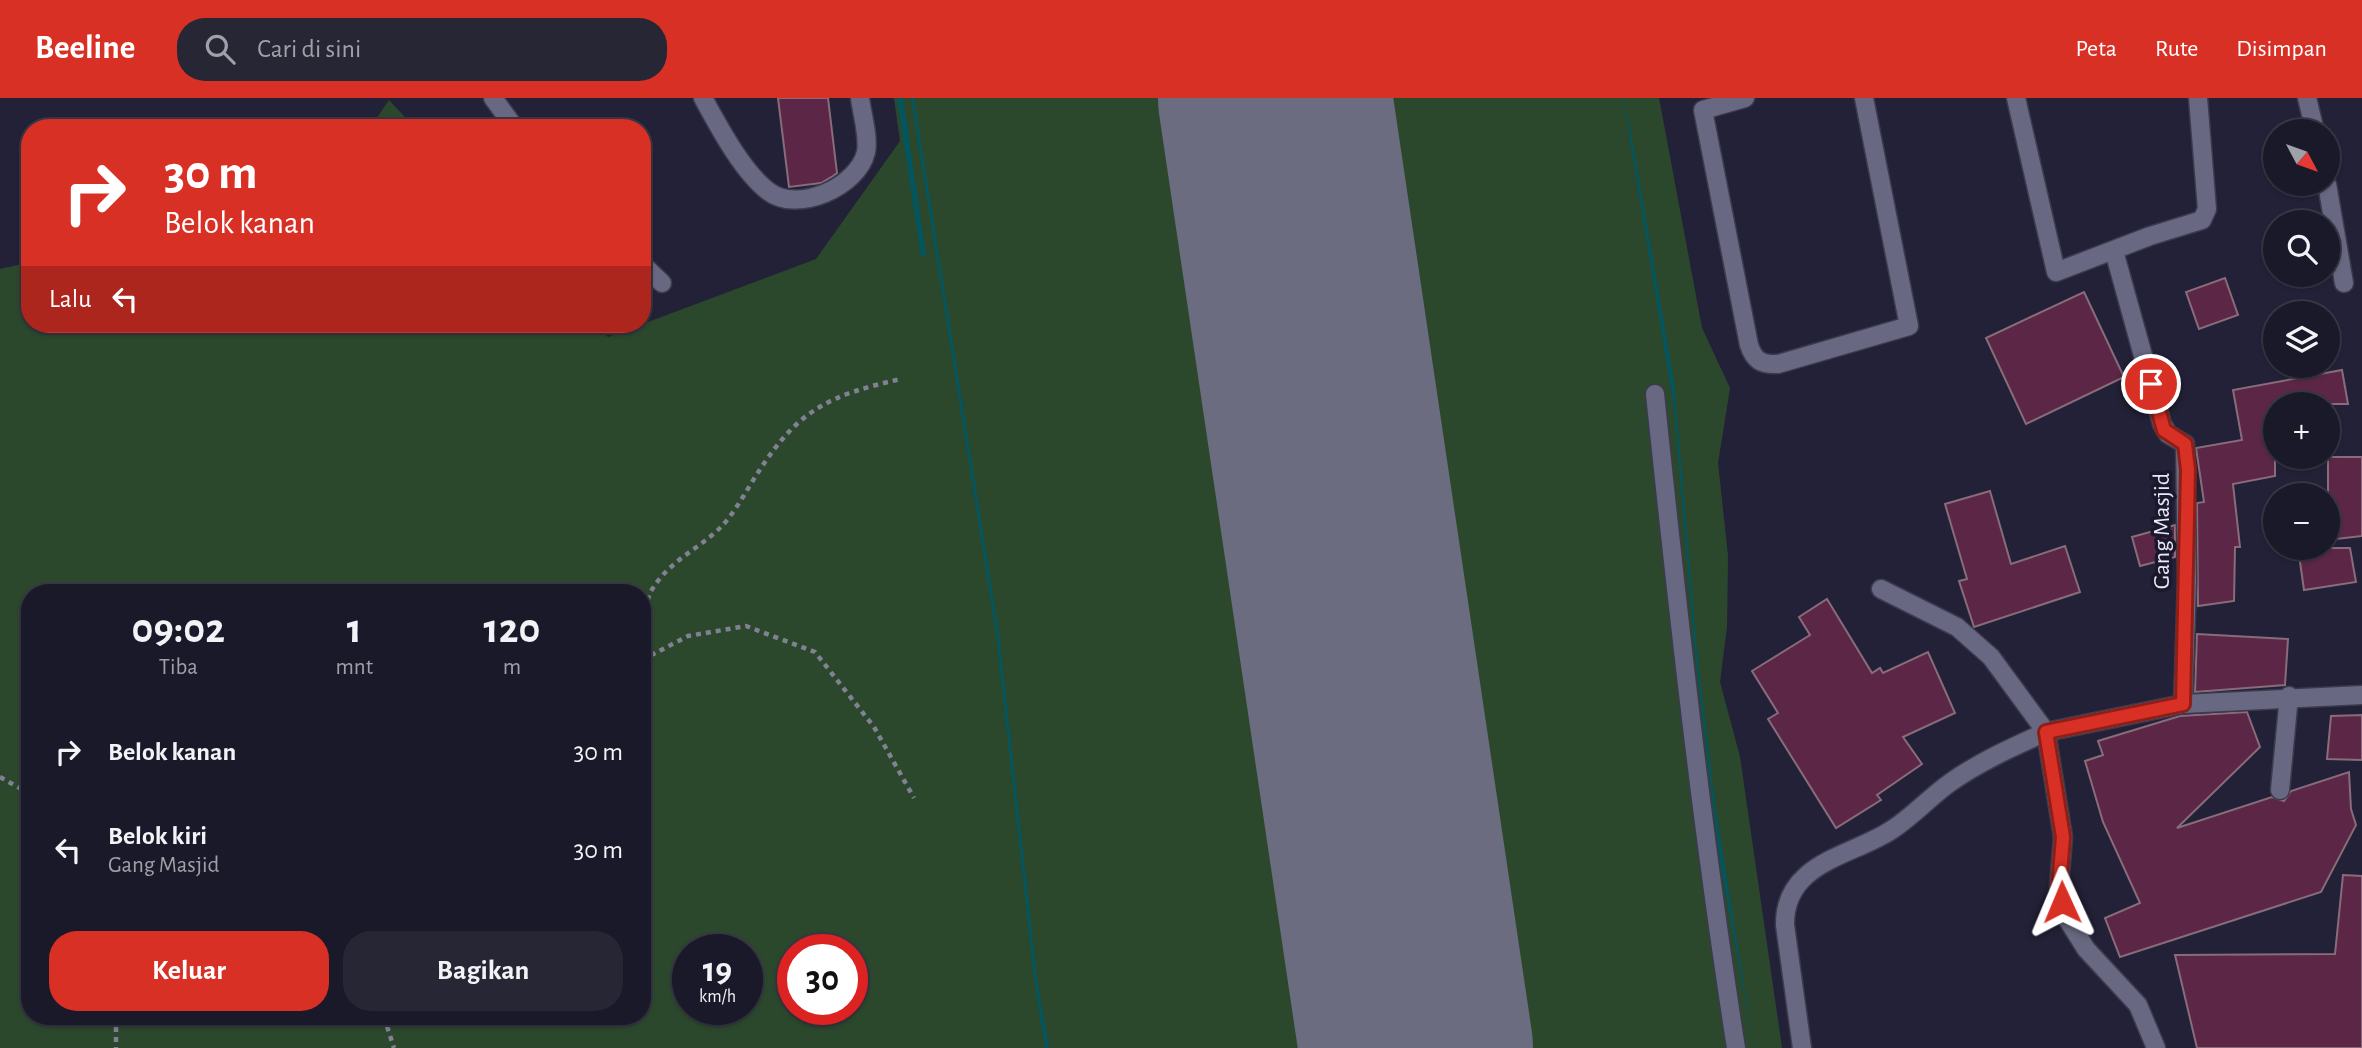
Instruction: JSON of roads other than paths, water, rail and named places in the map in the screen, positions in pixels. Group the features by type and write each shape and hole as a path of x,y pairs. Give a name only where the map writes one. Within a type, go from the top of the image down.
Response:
{"street":[{"path":"493,98 508,119"},
{"path":"703,98 752,172 768,191 787,201 810,200 830,191 848,178 859,164 866,151 860,98"},
{"path":"1745,98 1703,110 1749,345 1754,358 1765,365 1777,364 1909,326 1864,98"},
{"path":"2016,98 2056,272 2150,236 2197,223 2204,217 2207,209 2199,98"},
{"path":"2307,98 2312,119"},
{"path":"2329,196 2344,283"},
{"name":"Gang Masjid","path":"2114,251 2162,424 2168,434 2185,444 2187,581 2183,704"},
{"path":"651,273 662,283"},
{"path":"1655,394 1681,643 1710,880 1736,1048"},
{"path":"1881,589 1957,627 1991,657 2046,732 2063,837 2059,886 2066,917 2086,949 2137,1005 2156,1048"},
{"path":"1802,1048 1785,909 1811,872 1832,856 1891,831 1950,782 1994,754 2046,732 2183,704 2289,696 2362,695"},
{"path":"2280,790 2289,696"}]}
